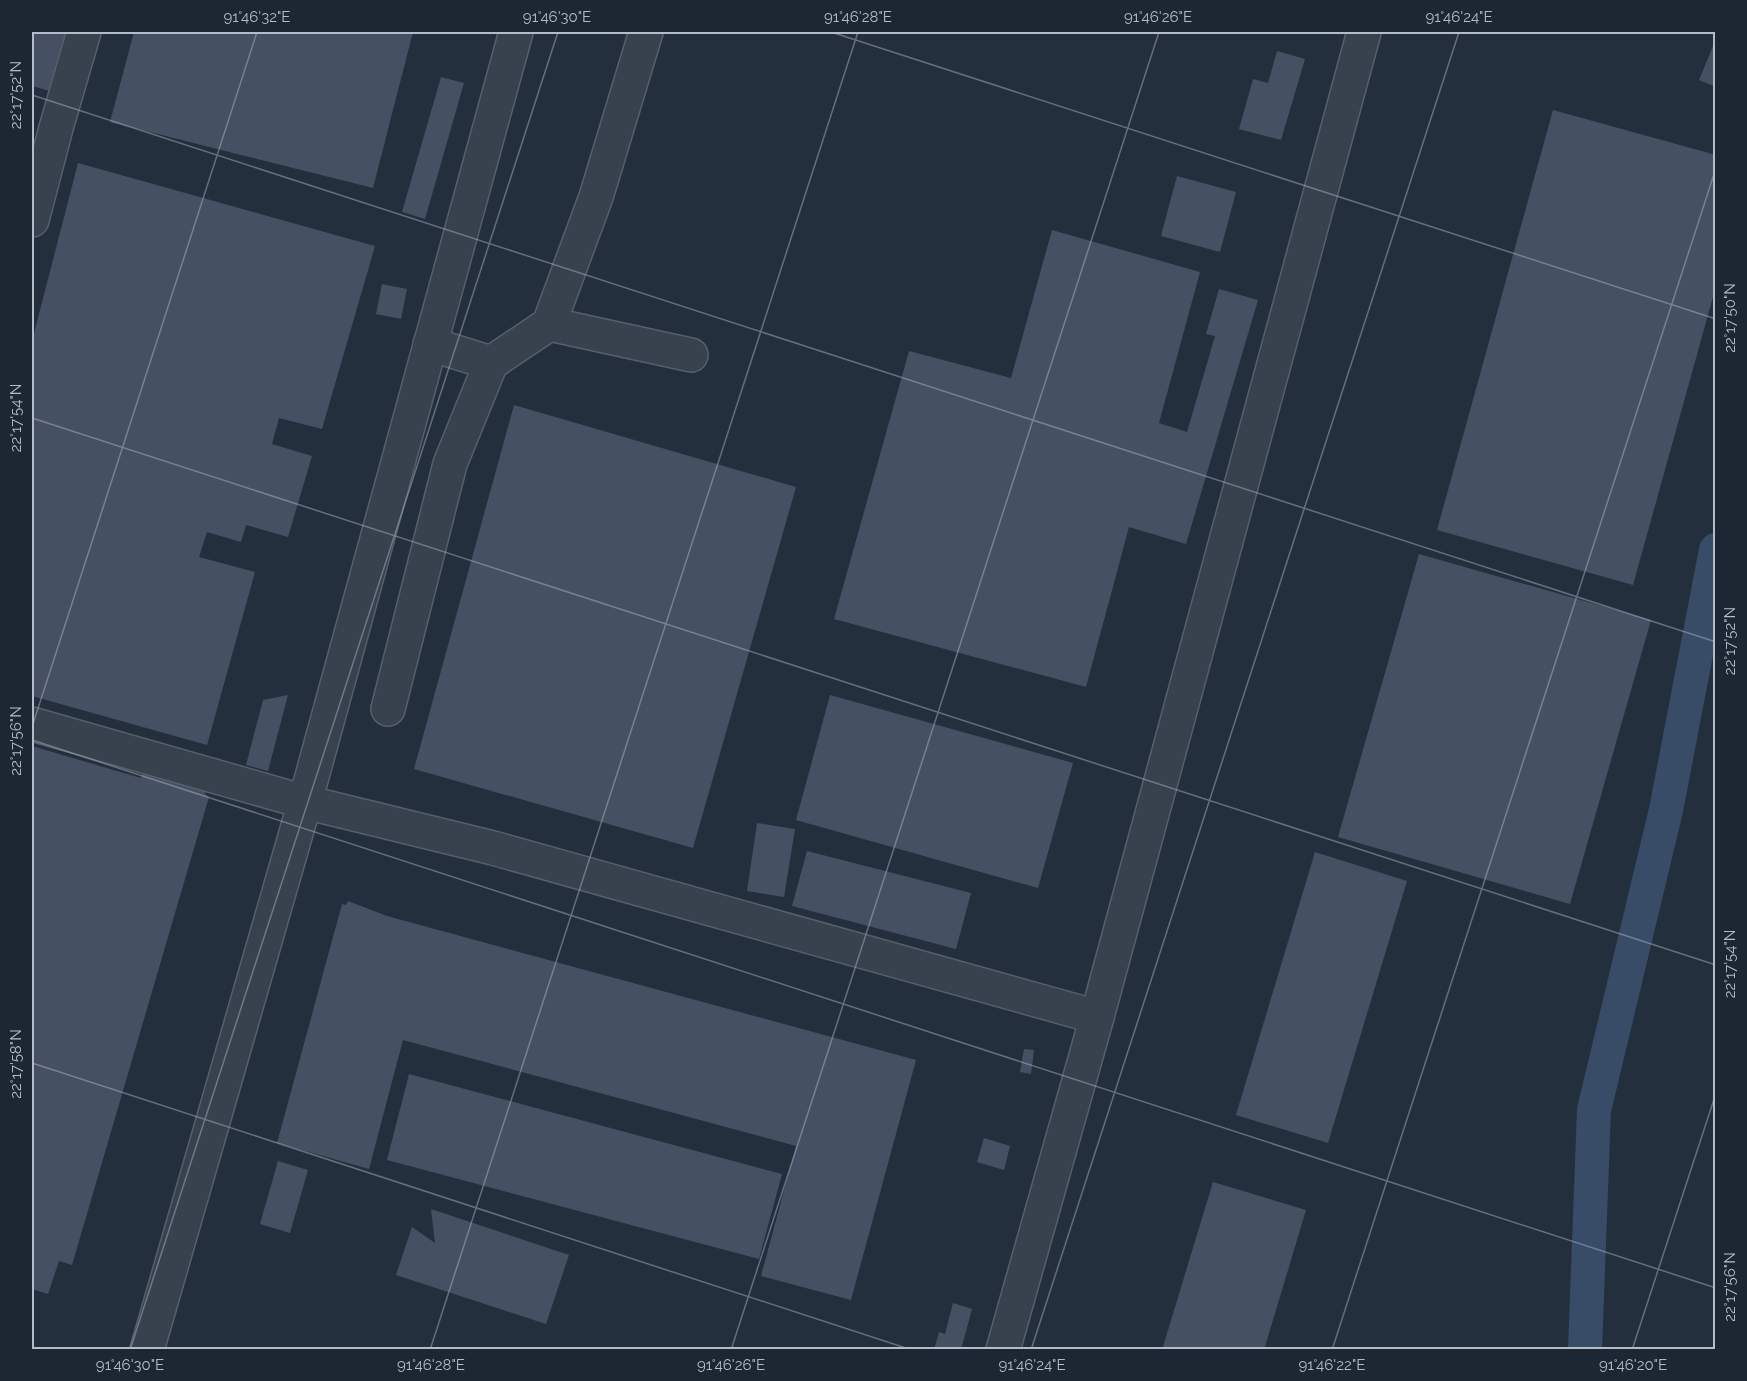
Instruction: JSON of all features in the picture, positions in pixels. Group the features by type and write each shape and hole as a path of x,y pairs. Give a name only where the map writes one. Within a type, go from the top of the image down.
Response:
{"lane":[{"path":"32,220 84,32"},
{"path":"147,1350 305,802 516,32"},
{"path":"388,709 450,464 491,363 549,324 596,197 646,32"},
{"path":"1003,1350 1097,1017 1364,32"},
{"path":"549,324 691,355"},
{"path":"430,344 491,363"},
{"path":"32,724 305,802 493,848 1097,1017"}],"building":[{"path":"32,32 67,32 50,91 32,86"},
{"path":"134,32 413,32 373,188 110,122"},
{"path":"1713,46 1716,47 1716,87 1699,80"},
{"path":"1277,51 1305,59 1281,140 1239,129 1253,79 1268,83"},
{"path":"441,77 464,83 425,219 402,212"},
{"path":"1553,110 1716,155 1716,286 1633,585 1437,530"},
{"path":"78,163 375,246 322,429 279,418 272,444 312,456 288,537 246,525 241,542 207,532 199,557 255,572 207,745 32,696 32,341"},
{"path":"1177,176 1236,192 1220,252 1161,236"},
{"path":"1052,230 1200,272 1159,423 1187,432 1215,336 1206,334 1219,289 1258,300 1186,544 1129,527 1086,687 834,619 909,351 1011,378"},
{"path":"382,284 407,289 401,319 376,314"},
{"path":"514,405 796,487 693,848 414,769"},
{"path":"1419,554 1651,620 1570,904 1338,837"},
{"path":"288,695 268,771 246,765 263,700"},
{"path":"830,695 1073,763 1038,888 796,820"},
{"path":"32,746 141,778 146,761 209,778 205,794 209,797 72,1265 59,1261 48,1294 32,1289"},
{"path":"757,823 795,829 784,897 747,891"},
{"path":"807,851 971,893 956,949 792,906"},
{"path":"1315,852 1407,881 1328,1143 1236,1115"},
{"path":"348,901 387,916 916,1060 851,1300 761,1276 796,1146 403,1040 369,1169 277,1143 342,904 346,905"},
{"path":"1024,1049 1034,1050 1031,1074 1020,1072"},
{"path":"409,1074 782,1174 759,1259 387,1160"},
{"path":"984,1138 1010,1146 1004,1170 977,1162"},
{"path":"278,1161 308,1170 290,1233 260,1224"},
{"path":"1213,1182 1306,1210 1264,1350 1162,1350"},
{"path":"431,1209 569,1255 546,1324 396,1275 412,1227 435,1243"},
{"path":"953,1303 972,1309 961,1350 934,1350 939,1332 945,1334"}],"waterway":[{"path":"1585,1350 1594,1110 1666,810 1716,550"}]}
